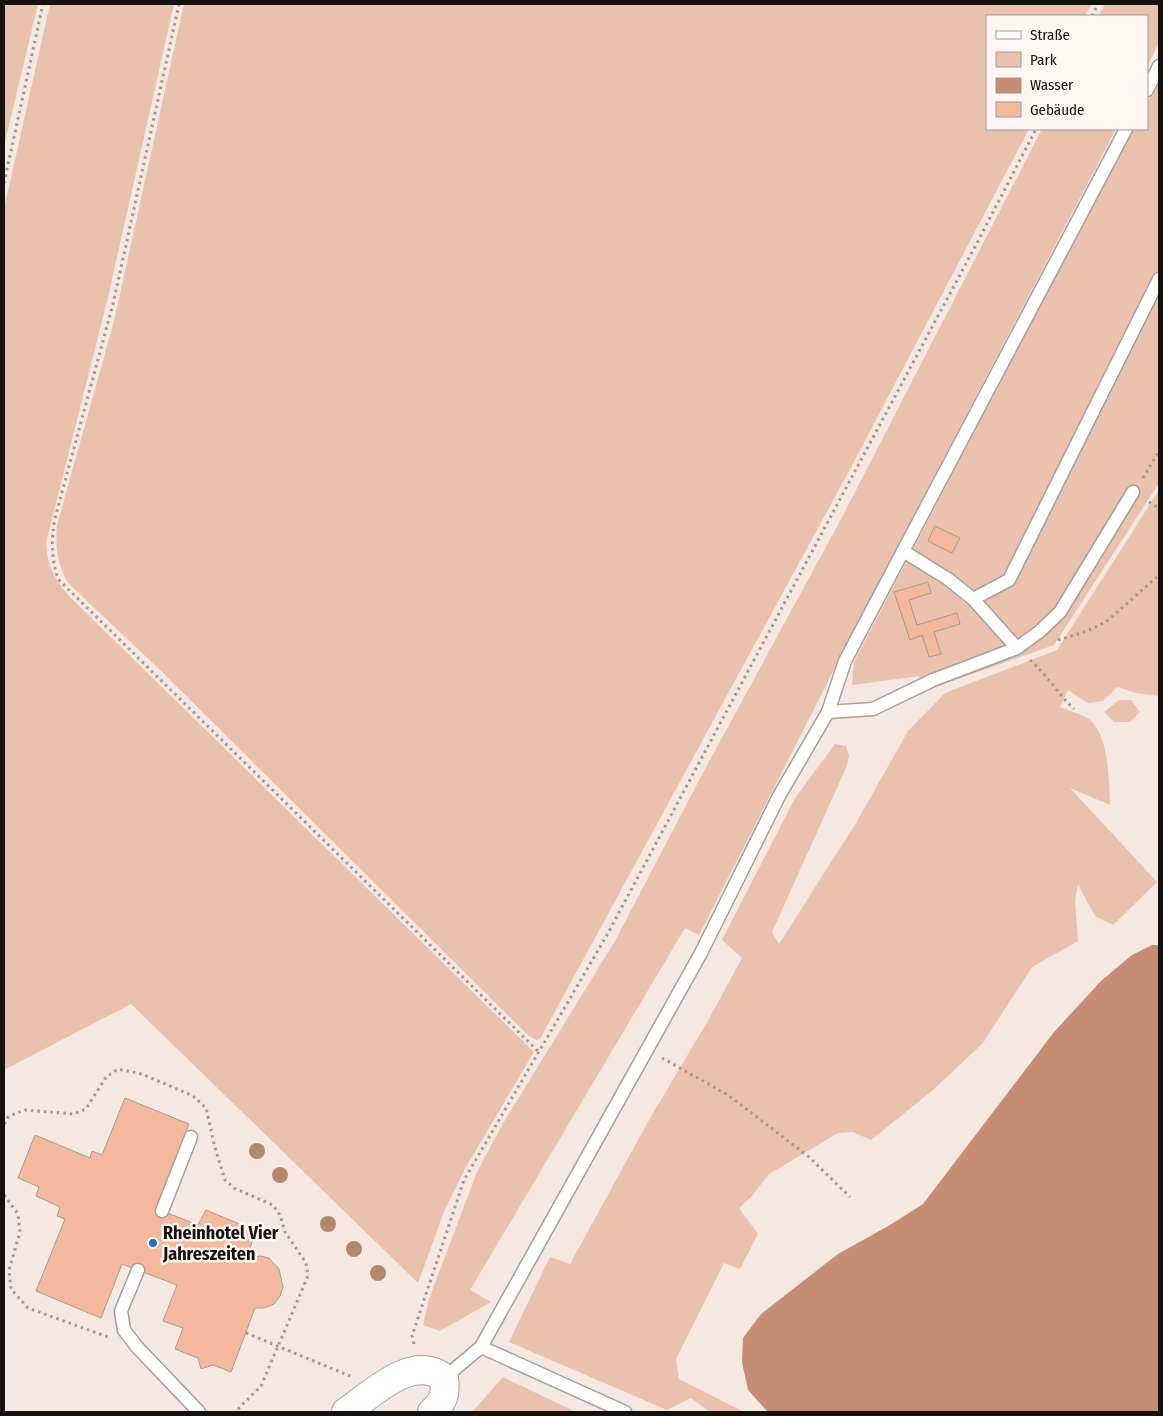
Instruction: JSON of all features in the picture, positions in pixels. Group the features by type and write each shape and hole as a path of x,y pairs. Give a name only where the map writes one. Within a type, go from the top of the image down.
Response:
{"street":[{"path":"346,1412 377,1389 402,1376 432,1373 446,1390 442,1405 432,1412"}],"lane":[{"path":"1148,88 1159,66"},
{"path":"432,1373 480,1347 701,953 779,796 828,712 845,661 1125,130"},
{"path":"973,599 1009,580 1159,279"},
{"path":"828,712 873,709 932,680 1019,646 1039,632 1060,612 1133,492"},
{"path":"903,551 948,579 973,599 1019,646"},
{"path":"162,1211 191,1137"},
{"path":"138,1270 121,1311 124,1330 136,1347 199,1412"},
{"path":"480,1347 625,1412"}],"path":[{"path":"4,183 43,4"},
{"path":"179,4 113,304 55,518 51,540 51,558 58,579 540,1052"},
{"path":"432,1373 412,1336 464,1180 611,927 973,252 1035,130"},
{"path":"1133,492 1153,465 1159,451"},
{"path":"1019,646 1049,643 1087,631 1106,622 1159,575"},
{"path":"1019,646 1047,675 1061,696 1074,709"},
{"path":"647,1049 728,1095 809,1157 850,1197"},
{"path":"4,1124 9,1116 25,1110 74,1114 86,1109 106,1077 118,1069 142,1074 193,1096 206,1108 214,1148 225,1180 234,1188 273,1205 280,1215 285,1232 306,1263 308,1276 261,1386 235,1412"},
{"path":"4,1195 18,1214 20,1232 9,1270 11,1289 28,1308 136,1347"},
{"path":"246,1334 340,1370 377,1389"}],"green space":[{"path":"4,4 38,4 4,146"},
{"path":"50,4 174,4 108,297 46,543 52,571 68,595 534,1052 466,1167 445,1209 418,1283 131,1004 4,1070 4,209"},
{"path":"184,4 1092,4 1086,15 986,15 986,130 1028,130 848,473 540,1039 536,1040 529,1036 158,668 68,583 59,562 56,541 57,525 114,321"},
{"path":"1105,4 1159,4 1159,42 1148,65 1148,15 1100,15"},
{"path":"1159,79 1159,483 1054,645 924,691 919,676 852,685 854,662 1132,130 1148,130 1148,101"},
{"path":"1041,130 1115,130 872,595 699,935 685,928 470,1290 491,1302 440,1331 423,1325 429,1299 477,1172 502,1125 615,941 705,769 839,523"},
{"path":"1159,490 1159,696 1136,693 1117,687 1103,701 1088,703 1068,690 1060,707 1089,719 1096,726 1101,736 1107,759 1110,805 1070,788 1157,882 1113,925 1095,916 1078,885 1075,900 1078,941 1032,967 983,1043 933,1090 871,1140 853,1132 838,1133 769,1174 752,1196 739,1208 758,1234 740,1269 724,1263 676,1359 679,1379 744,1412 710,1412 691,1398 667,1410 509,1342 550,1257 570,1264 649,1120 709,1019 742,958 722,940 795,798 835,744 846,746 849,756 846,768 772,932 779,944 856,823 908,731 945,693 1057,650"},
{"path":"1119,700 1131,700 1140,712 1130,722 1114,722 1104,712"},
{"path":"503,1377 576,1412 472,1412"}],"water":[{"path":"1152,945 1159,945 1159,1412 767,1411 748,1390 742,1362 743,1338 761,1314 838,1254 923,1204 1054,1032 1101,981 1132,955"}],"building":[{"path":"935,526 960,538 952,553 928,541"},
{"path":"928,582 931,593 909,600 917,625 957,613 960,624 934,632 941,654 929,657 922,635 910,640 894,592"},
{"name":"Rheinhotel Vier Jahreszeiten","path":"125,1098 189,1124 157,1209 198,1225 206,1210 256,1231 246,1259 260,1256 269,1258 279,1269 283,1287 280,1296 274,1304 264,1308 255,1308 231,1372 213,1365 201,1369 198,1358 175,1349 183,1328 163,1321 177,1285 122,1264 101,1318 36,1291 65,1219 57,1216 60,1207 36,1196 39,1187 18,1178 35,1135 90,1158 92,1151 102,1155"}],"place":[{"name":"Rheinhotel Vier Jahreszeiten","path":"153,1243"}]}
